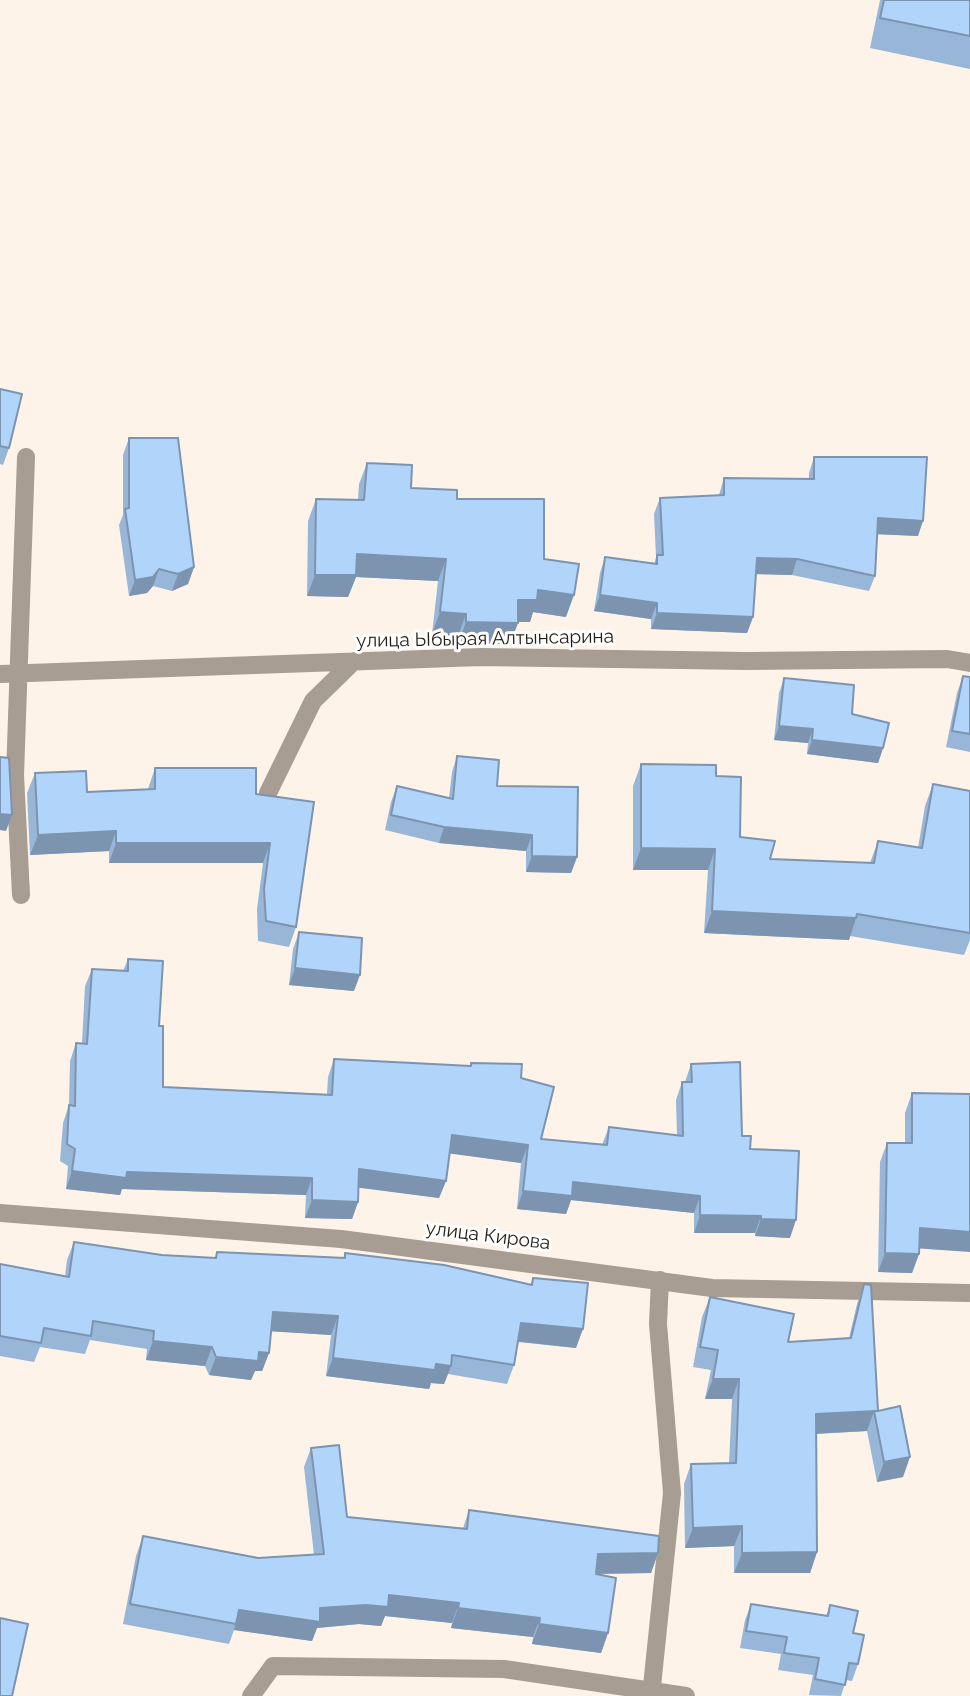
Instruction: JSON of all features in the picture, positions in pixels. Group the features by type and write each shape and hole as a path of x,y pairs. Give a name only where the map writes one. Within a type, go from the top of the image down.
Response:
{"street":[{"path":"21,895 15,775 21,674 26,457"},
{"name":"улица Ыбырая Алтынсарина","path":"0,674 481,657 746,661 947,659 970,663"},
{"path":"268,793 313,701 354,662"},
{"name":"улица Кирова","path":"0,1213 341,1238 712,1288 970,1293"},
{"path":"650,1692 671,1493 658,1324 660,1280"},
{"path":"251,1696 273,1666 503,1669 686,1696"}],"building":[{"path":"884,0 970,0 970,36 880,18"},
{"path":"0,389 22,394 9,448 0,446"},
{"path":"129,438 178,438 194,567 178,574 159,569 153,577 135,580 125,509 129,508"},
{"path":"814,457 927,457 923,521 878,518 875,576 797,559 757,558 753,617 657,613 657,603 600,595 605,557 657,564 657,555 663,555 660,498 724,495 724,478 814,479"},
{"path":"367,463 412,465 411,488 457,490 457,499 544,499 544,559 579,564 574,595 538,590 537,600 518,600 518,623 466,622 466,614 440,612 446,559 357,554 356,575 315,575 316,499 364,500"},
{"path":"963,676 970,677 970,734 952,731"},
{"path":"784,678 854,685 852,714 889,723 883,748 812,740 813,729 779,726"},
{"path":"457,756 499,760 497,786 578,787 577,857 532,856 532,835 444,827 391,815 397,786 453,799"},
{"path":"0,757 9,758 12,815 0,814"},
{"path":"641,764 716,765 716,776 741,777 740,837 775,841 770,859 874,863 878,841 922,848 933,784 970,791 970,933 857,914 856,918 712,911 715,849 641,848"},
{"path":"155,768 256,768 256,794 314,802 296,927 266,921 264,889 270,843 116,843 116,831 38,835 35,773 86,771 87,792 155,789"},
{"path":"299,932 362,938 360,975 295,968"},
{"path":"128,959 163,961 159,1026 163,1026 163,1087 332,1095 334,1059 471,1066 471,1063 522,1064 521,1078 554,1087 541,1139 607,1145 609,1127 683,1136 682,1082 692,1082 691,1064 740,1062 742,1136 751,1136 750,1149 799,1151 796,1220 761,1219 761,1216 700,1215 700,1196 573,1182 572,1196 523,1191 528,1145 452,1135 446,1181 359,1169 358,1202 312,1200 312,1178 127,1172 126,1178 72,1171 75,1149 67,1144 69,1105 75,1106 76,1043 87,1044 92,969 128,971"},
{"path":"912,1093 970,1094 970,1232 920,1228 919,1254 885,1253 887,1143 912,1143"},
{"path":"74,1242 162,1255 216,1258 217,1252 345,1258 345,1253 444,1265 532,1285 533,1278 588,1283 583,1329 521,1323 514,1365 452,1355 451,1366 436,1364 435,1370 333,1358 338,1316 273,1312 269,1353 259,1352 258,1361 216,1357 212,1347 153,1341 154,1331 93,1321 91,1336 44,1328 41,1343 0,1336 0,1264 69,1277"},
{"path":"864,1284 871,1285 878,1411 900,1406 910,1457 884,1462 874,1411 816,1414 817,1552 742,1553 742,1526 693,1528 691,1464 736,1463 739,1379 713,1379 718,1350 700,1347 710,1297 794,1314 788,1342 851,1338"},
{"path":"339,1445 347,1517 467,1529 469,1510 659,1536 658,1553 598,1554 596,1574 616,1578 608,1633 539,1624 540,1618 458,1608 459,1603 389,1595 388,1607 366,1605 320,1608 320,1622 239,1610 236,1624 130,1604 143,1536 258,1558 324,1554 311,1448"},
{"path":"751,1604 828,1616 830,1605 858,1611 853,1633 864,1635 858,1664 849,1663 845,1685 815,1679 819,1658 784,1653 787,1637 746,1631"},
{"path":"0,1618 28,1624 12,1696 0,1696"}]}
